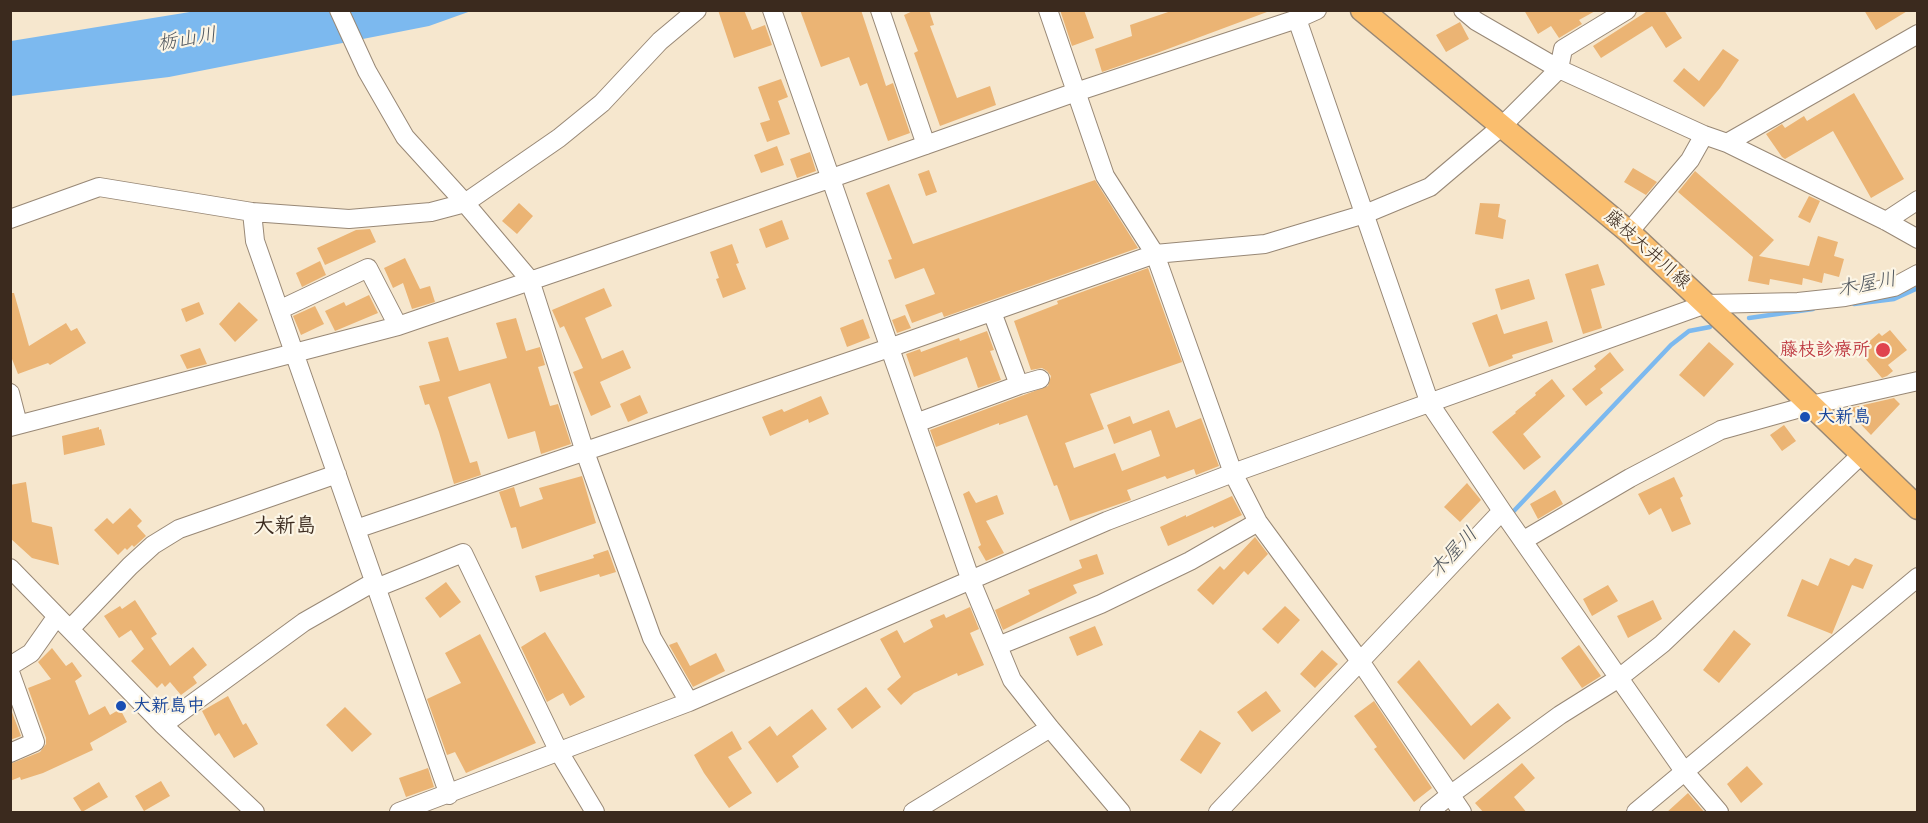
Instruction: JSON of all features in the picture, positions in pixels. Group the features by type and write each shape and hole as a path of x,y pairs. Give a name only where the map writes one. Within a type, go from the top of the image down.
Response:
{"main road":[{"name":"藤枝大井川線","path":"1362,10 1629,232 1917,508"}],"street":[{"path":"339,10 367,71 405,137 465,202 530,280 585,452 652,638 689,702"},
{"path":"10,219 99,187 252,212 348,219 431,212 465,202 576,124 602,102 660,41 697,10"},
{"path":"772,10 971,581 1012,680 1121,813"},
{"path":"880,10 926,145"},
{"path":"1048,10 1105,176 1155,254 1233,473 1258,522 1364,667 1462,813"},
{"path":"10,393 14,426 398,327 1076,92 1297,19 1317,10"},
{"path":"1463,10 1476,21 1559,69 1704,135 1727,142 1886,221 1917,239"},
{"path":"356,529 889,348 1155,254 1265,244 1365,214 1430,188 1502,126 1559,69 1563,49 1627,10"},
{"path":"1297,19 1430,404 1506,517 1684,771 1719,813"},
{"path":"1727,142 1917,34"},
{"path":"1629,232 1690,160 1704,135"},
{"path":"1886,221 1917,200"},
{"path":"252,212 255,241 449,795"},
{"path":"279,310 368,268 398,327"},
{"path":"399,813 689,702 1107,520 1706,304 1798,302 1845,297 1894,287 1917,274"},
{"path":"992,312 1020,384"},
{"path":"915,423 1020,384 1040,379"},
{"path":"1524,540 1630,478 1721,430 1811,405 1917,381"},
{"path":"1429,813 1450,795 1560,715 1619,678 1680,629 1862,454"},
{"path":"70,629 130,566 153,545 179,529 337,474"},
{"path":"1218,813 1364,667 1506,517"},
{"path":"998,646 1111,599 1190,561 1258,522"},
{"path":"163,725 304,622 375,585 463,553 559,752 595,813"},
{"path":"10,568 163,725 255,813"},
{"path":"1636,813 1917,577"},
{"path":"10,666 31,653 57,616"},
{"path":"10,672 35,742 10,753"},
{"path":"914,813 1050,728"}],"water":[{"name":"栃山川","path":"196,11 471,11 429,26 169,77 11,96 11,41"}],"building":[{"path":"718,10 744,10 752,30 765,25 772,45 734,58"},
{"path":"800,10 861,10 886,86 893,83 910,133 888,141 867,83 860,86 849,57 821,67"},
{"path":"915,10 929,10 934,25 930,26 957,98 990,86 996,105 940,126 914,53 918,51 904,15"},
{"path":"1060,10 1084,10 1094,38 1072,46"},
{"path":"1174,10 1267,12 1102,72 1095,49 1132,36 1130,25"},
{"path":"1524,10 1597,10 1579,20 1582,24 1559,38 1551,26 1538,34"},
{"path":"1649,10 1664,10 1682,38 1666,48 1652,26 1601,58 1593,46"},
{"path":"1864,10 1909,10 1876,30"},
{"path":"1460,22 1469,39 1446,52 1436,35"},
{"path":"1723,49 1739,60 1704,107 1673,81 1684,68 1699,81"},
{"path":"781,79 788,97 778,101 790,134 767,142 760,123 770,120 758,87"},
{"path":"1854,93 1904,179 1871,198 1833,131 1785,159 1766,134 1782,124 1785,128 1804,116 1807,121"},
{"path":"777,146 784,165 761,173 754,155"},
{"path":"810,152 816,171 797,178 790,159"},
{"path":"1633,168 1657,182 1646,195 1624,182"},
{"path":"929,170 937,192 926,196 918,174"},
{"path":"1695,171 1774,240 1759,256 1809,266 1818,236 1838,242 1834,256 1844,259 1839,277 1824,273 1822,283 1803,278 1802,285 1770,279 1769,285 1748,281 1753,257 1678,192"},
{"path":"1095,180 1138,248 944,317 942,312 912,323 905,305 935,294 924,268 895,279 888,260 892,259 866,193 889,184 913,244"},
{"path":"1809,196 1820,201 1810,223 1798,217"},
{"path":"519,203 533,216 517,234 502,221"},
{"path":"1480,203 1500,204 1498,217 1506,220 1503,239 1475,234"},
{"path":"782,220 789,239 766,248 759,229"},
{"path":"370,229 376,242 325,265 317,248 356,230"},
{"path":"732,244 739,263 736,264 746,289 723,298 710,252"},
{"path":"405,258 420,289 430,286 435,302 412,309 403,283 393,288 384,268"},
{"path":"320,261 326,275 302,287 296,273"},
{"path":"1598,264 1605,285 1591,289 1602,328 1583,334 1565,274"},
{"path":"1148,268 1182,362 1090,394 1104,429 1065,443 1074,468 1115,453 1122,471 1160,456 1151,430 1114,444 1107,425 1130,416 1133,424 1169,410 1176,428 1201,418 1219,466 1196,475 1194,469 1167,479 1165,476 1127,490 1131,500 1070,521 1027,415 936,447 930,430 1048,386 1051,376 1047,371 1042,368 1031,370 1014,321 1058,304 1057,301"},
{"path":"1529,279 1535,299 1501,310 1495,289"},
{"path":"604,288 612,306 585,318 602,359 623,350 631,368 600,382 611,407 591,416 573,372 583,368 564,326 560,328 552,310"},
{"path":"10,293 14,293 29,346 66,323 71,331 77,328 86,343 50,365 48,363 18,374 10,354"},
{"path":"369,295 378,313 335,331 325,311 344,302 346,306"},
{"path":"199,302 204,314 186,322 181,309"},
{"path":"239,302 258,320 235,342 219,324"},
{"path":"315,306 324,324 301,335 293,316"},
{"path":"1497,314 1504,334 1547,321 1553,342 1512,355 1513,358 1489,367 1472,323"},
{"path":"905,315 911,328 897,333 892,320"},
{"path":"516,318 526,351 540,347 545,365 538,367 550,406 558,404 571,444 541,454 535,431 508,439 490,383 448,397 470,463 477,461 481,475 454,484 429,404 425,405 419,386 440,381 428,342 448,337 459,371 507,358 496,323"},
{"path":"863,319 870,338 847,347 840,328"},
{"path":"1890,330 1907,350 1888,365 1893,371 1882,378 1863,356 1868,351 1864,346 1879,333 1882,336"},
{"path":"987,331 994,350 990,351 1001,380 978,388 967,357 914,377 906,354 920,349 921,352 959,338 960,341"},
{"path":"1709,342 1734,364 1704,397 1679,375"},
{"path":"200,348 207,364 187,369 180,355"},
{"path":"1610,352 1624,370 1600,389 1603,393 1586,406 1572,389 1596,369 1594,366"},
{"path":"1552,379 1565,396 1523,434 1541,457 1524,470 1492,432"},
{"path":"640,395 648,413 628,422 620,404"},
{"path":"821,396 829,414 809,423 808,419 770,436 762,417 782,409 784,412"},
{"path":"1894,398 1900,404 1871,435 1846,409"},
{"path":"1784,425 1796,441 1782,451 1770,435"},
{"path":"99,427 105,445 64,455 62,436"},
{"path":"582,476 596,523 522,549 516,527 511,528 499,492 514,487 520,507 543,499 539,488"},
{"path":"1674,477 1683,496 1680,498 1691,524 1672,532 1661,508 1649,515 1638,494"},
{"path":"26,482 32,522 52,527 59,565 32,558 10,538 10,485"},
{"path":"1467,483 1481,500 1460,522 1444,507"},
{"path":"1555,490 1563,504 1538,519 1530,504"},
{"path":"969,491 976,503 997,495 1004,514 986,521 1004,553 986,561 978,547 981,545 963,494"},
{"path":"1232,496 1242,515 1168,546 1160,527"},
{"path":"130,508 142,521 137,526 146,536 134,547 132,545 127,550 125,548 118,555 94,530 107,518 113,524"},
{"path":"1255,537 1268,554 1248,575 1244,571 1213,605 1197,590 1220,566 1224,570"},
{"path":"608,550 616,572 600,577 599,574 540,592 535,576 594,558 593,555"},
{"path":"1097,554 1104,574 1073,585 1077,593 1003,630 995,610 1030,594 1028,590 1082,568 1079,560"},
{"path":"1830,558 1849,566 1855,558 1873,565 1863,589 1852,585 1832,634 1787,616 1802,579 1818,586"},
{"path":"446,582 461,602 440,618 425,598"},
{"path":"1608,585 1618,601 1592,616 1583,599"},
{"path":"135,600 157,634 151,638 170,666 193,647 207,665 193,677 197,683 181,695 170,682 165,687 162,683 157,688 131,661 144,649 131,630 119,638 104,616 120,606 122,609"},
{"path":"1653,600 1662,619 1628,638 1617,616"},
{"path":"1285,606 1300,620 1278,644 1262,629"},
{"path":"970,607 979,629 970,633 984,665 958,676 957,673 914,693 901,705 887,689 901,677 880,639 897,630 904,643 933,627 930,620 944,614 946,618"},
{"path":"1095,626 1103,645 1077,656 1069,637"},
{"path":"1734,630 1751,644 1719,683 1703,670"},
{"path":"545,632 585,697 570,706 563,693 547,702 521,647"},
{"path":"480,634 536,743 466,773 455,752 447,755 427,699 461,683 445,653"},
{"path":"677,642 690,666 716,653 725,671 693,687 669,645"},
{"path":"1579,645 1601,676 1582,688 1561,658"},
{"path":"52,648 66,666 72,662 82,676 75,681 89,715 105,706 110,715 120,709 127,722 90,743 93,750 43,773 10,781 10,764 40,752 46,744 46,738 28,688 51,679 38,662"},
{"path":"1322,650 1338,664 1315,688 1300,674"},
{"path":"1419,660 1471,726 1498,703 1511,718 1464,760 1397,682"},
{"path":"866,687 881,707 852,729 837,709"},
{"path":"1266,691 1281,711 1252,732 1237,712"},
{"path":"228,696 243,725 246,723 258,744 234,758 219,733 215,736 202,711"},
{"path":"1374,701 1432,788 1414,802 1374,749 1377,747 1354,716"},
{"path":"10,707 21,736 10,740"},
{"path":"345,707 372,734 352,752 326,725"},
{"path":"812,709 827,729 792,756 799,767 777,783 748,742 770,726 777,736"},
{"path":"1200,730 1221,743 1201,774 1180,760"},
{"path":"732,731 742,749 728,757 752,793 729,808 694,755"},
{"path":"1522,763 1535,778 1514,797 1527,813 1484,813 1475,803"},
{"path":"1747,766 1763,784 1741,803 1727,784"},
{"path":"428,768 434,787 406,797 399,778"},
{"path":"161,781 170,796 144,811 135,796"},
{"path":"99,782 108,797 82,812 73,798"},
{"path":"1688,793 1705,813 1666,813"}],"waterway":[{"name":"木屋川","path":"1854,304 1894,299 1918,288"},
{"name":"木屋川","path":"1749,318 1813,309"},
{"name":"木屋川","path":"1511,514 1671,345 1689,331 1710,327"}],"place":[{"name":"藤枝診療所","path":"1883,350"},
{"name":"大新島","path":"1805,417"},
{"name":"大新島中","path":"121,706"}],"district":[{"name":"大新島","path":"285,527"}]}
